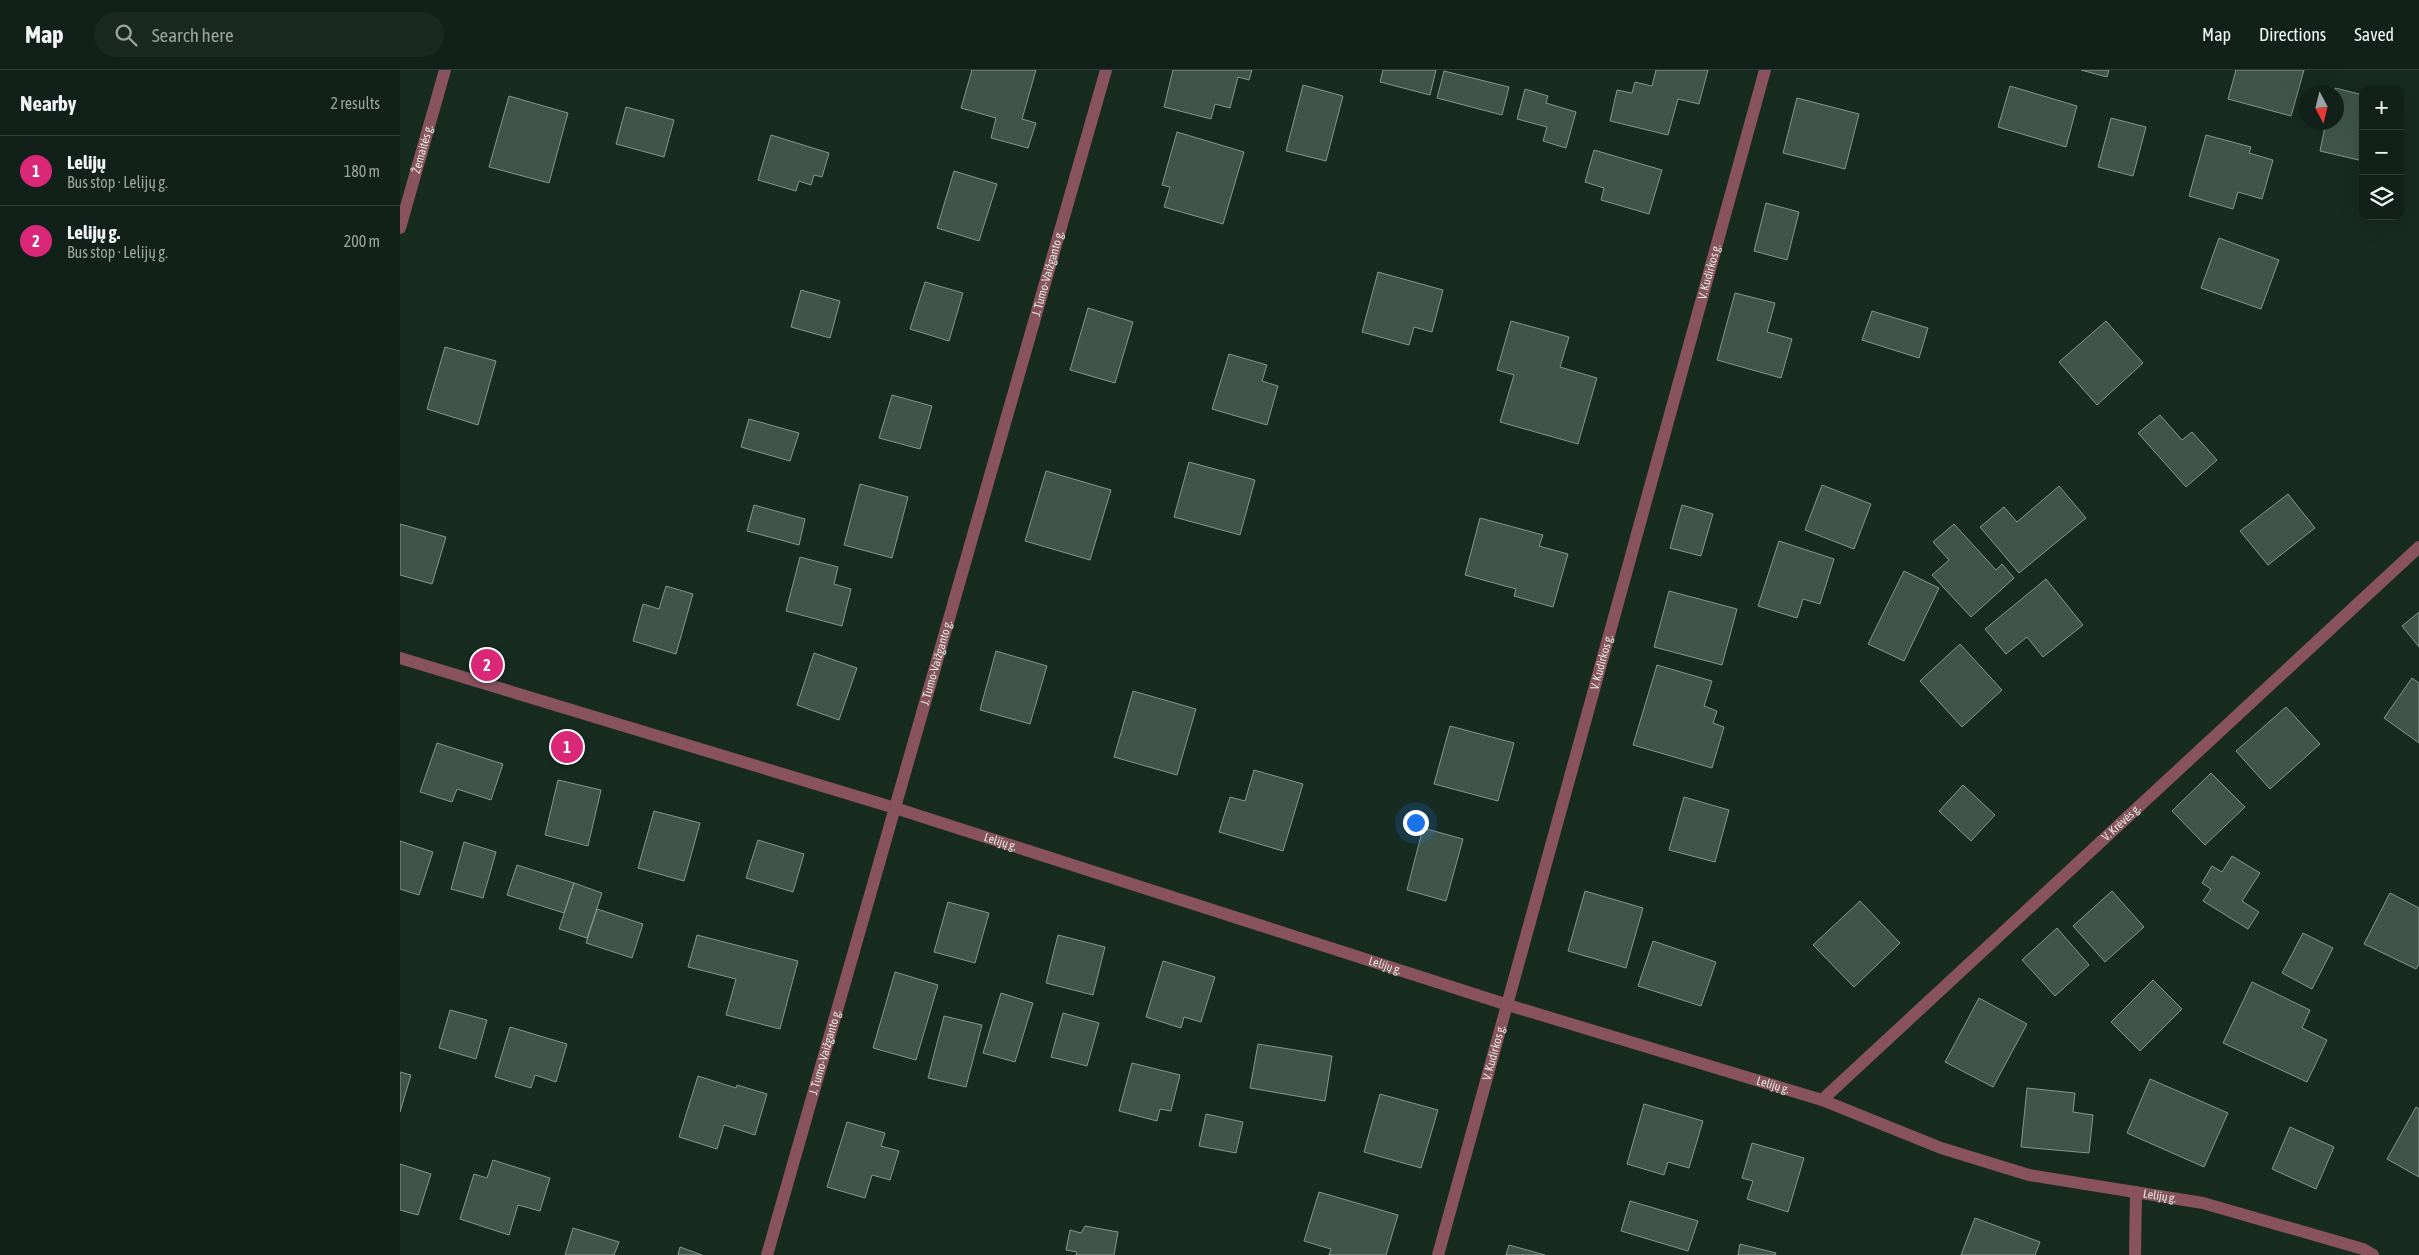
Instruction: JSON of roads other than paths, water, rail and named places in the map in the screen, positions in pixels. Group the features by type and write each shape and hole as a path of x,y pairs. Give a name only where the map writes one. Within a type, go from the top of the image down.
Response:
{"street":[{"name":"Žemaitės g.","path":"400,228 445,70"},
{"name":"J. Tumo-Vaižganto g.","path":"767,1255 1106,70"},
{"name":"V. Kudirkos g.","path":"1438,1255 1766,70"},
{"name":"V. Krėvės g.","path":"1822,1100 2419,547"},
{"name":"Lelijų g.","path":"400,658 895,808 1508,1005 1822,1100 1941,1148 2029,1174 2203,1203 2363,1249 2373,1255"},
{"path":"2135,1255 2136,1192"}],"place":[{"name":"Lelijų g.","path":"487,665"},
{"name":"Lelijų","path":"567,747"}]}
